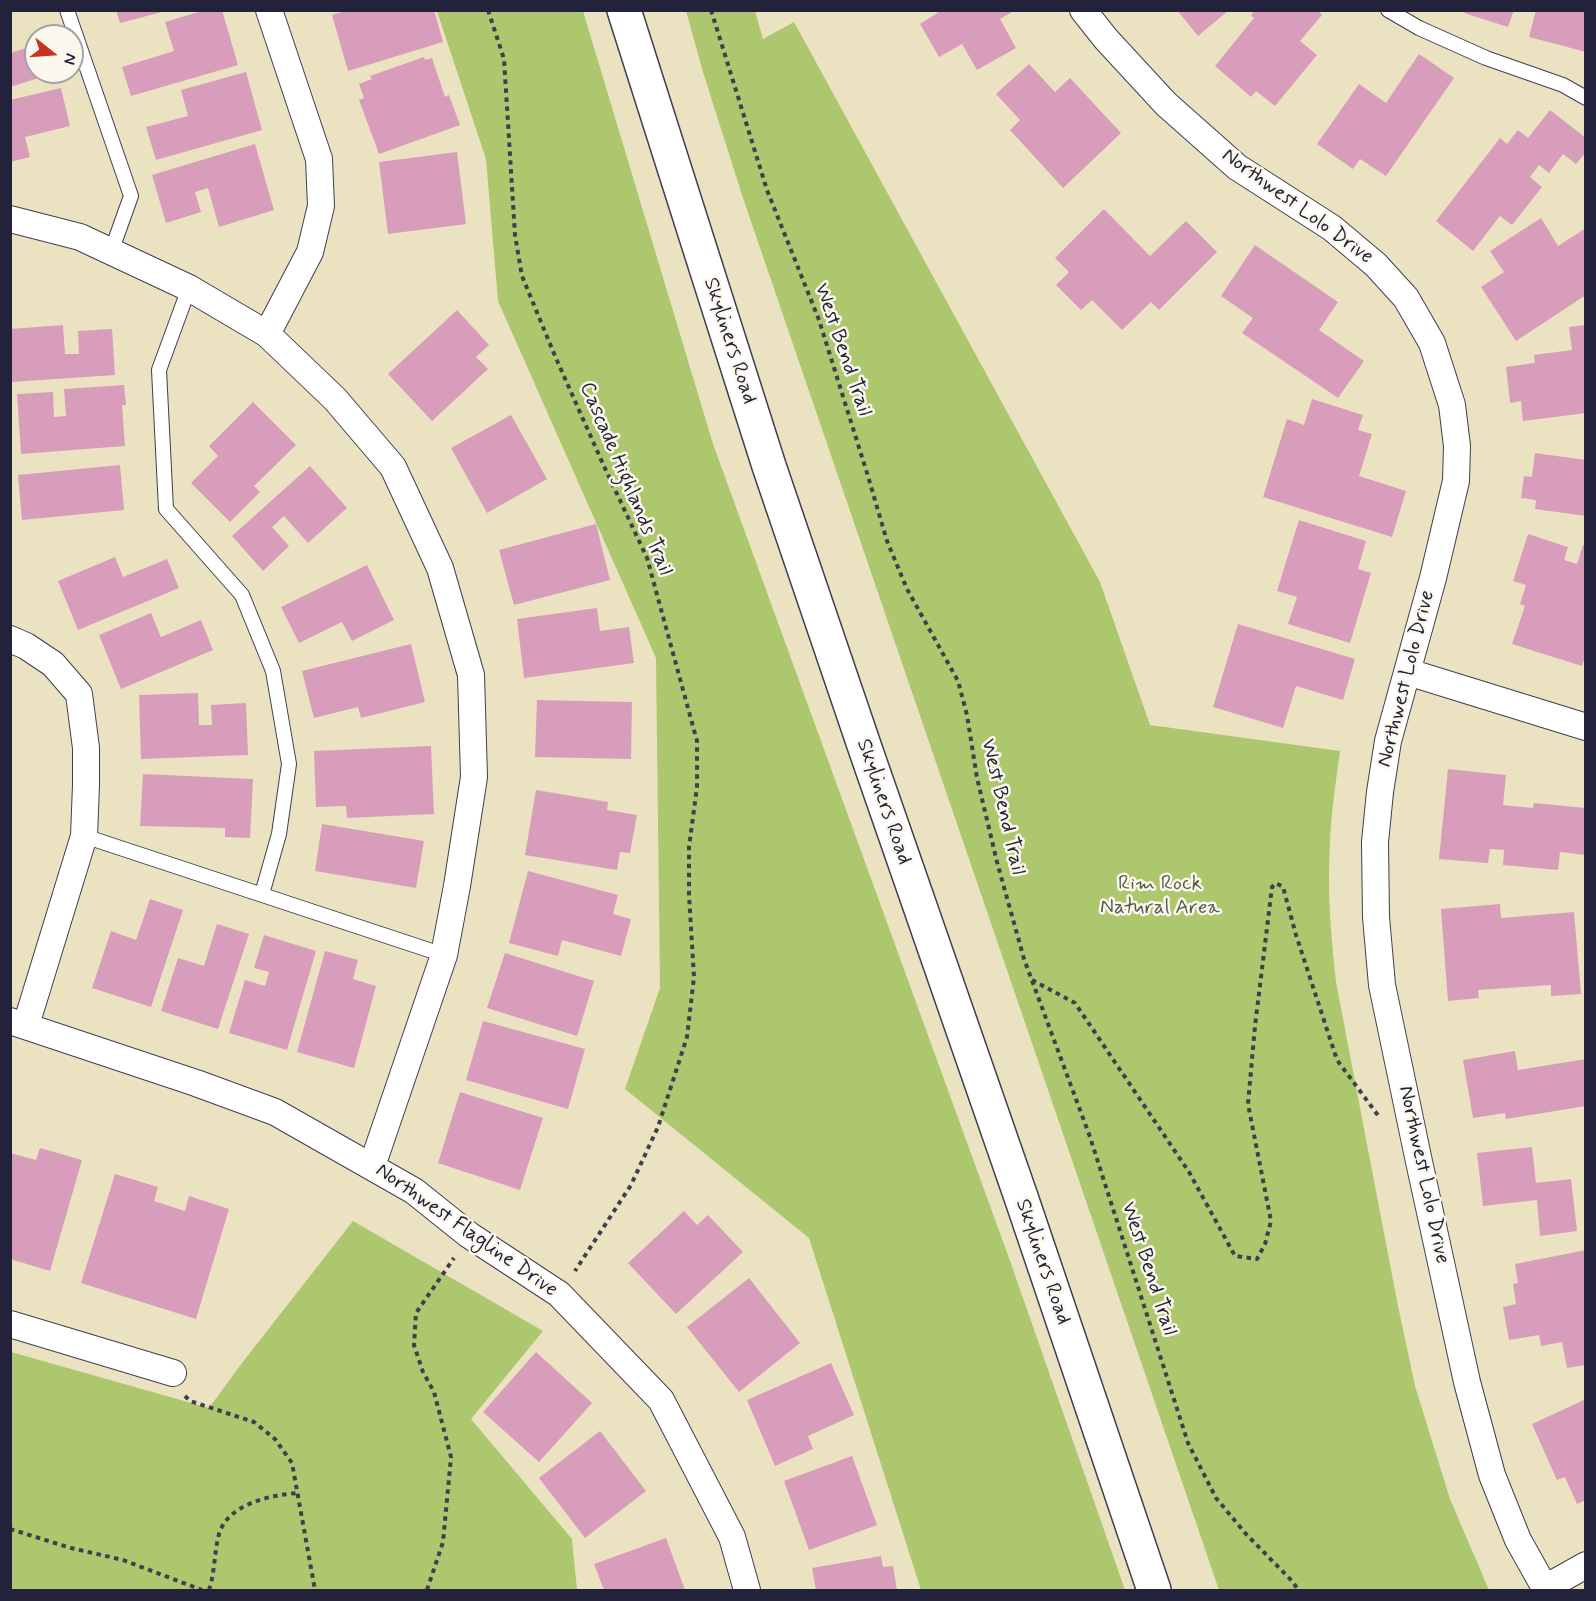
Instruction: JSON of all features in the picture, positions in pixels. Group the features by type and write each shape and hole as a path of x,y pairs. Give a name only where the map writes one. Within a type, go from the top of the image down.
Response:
{"street":[{"path":"267,334 310,252 321,206 319,159 269,10"},
{"name":"Skyliners Road","path":"624,10 773,477 1154,1590"},
{"name":"Northwest Lolo Drive","path":"1083,10 1106,39 1166,104 1237,167 1332,228 1376,265 1406,298 1432,343 1452,405 1457,446 1456,481 1433,578 1388,741 1375,842 1376,917 1382,985 1467,1382 1492,1475 1518,1540 1546,1589"},
{"path":"10,219 80,237 189,288 267,334 336,399 393,467 440,568 471,675 474,777 444,955 372,1166"},
{"path":"10,639 26,646 53,664 78,694 86,748 84,836 18,1023"},
{"path":"1408,672 1586,727"},
{"name":"Northwest Flagline Drive","path":"18,1023 274,1112 414,1191 469,1235 559,1294 661,1400 732,1537 747,1590"},
{"path":"10,1324 173,1373"},
{"path":"1546,1589 1586,1565"}],"lane":[{"path":"67,10 131,196 111,252"},
{"path":"1388,10 1419,28 1486,57 1563,85 1586,98"},
{"path":"189,288 159,370 166,509 242,595 273,671 289,764 279,834 262,894"},
{"path":"84,836 444,955"}],"path":[{"name":"Cascade Highlands Trail","path":"488,10 504,59 515,235 522,276 593,443 647,558 697,741 697,788 689,847 689,895 694,977 687,1036 658,1127 631,1185 559,1294"},
{"name":"West Bend Trail","path":"711,10 767,190 819,320 887,541 907,589 958,681 967,715 977,778 1024,959 1090,1137 1188,1443 1216,1498 1298,1590"},
{"path":"1032,980 1075,1003 1189,1172 1234,1256 1257,1259 1265,1244 1271,1221 1248,1104 1272,887 1276,883 1283,887 1296,935 1337,1060 1407,1154 1418,1157"},
{"path":"427,1590 443,1542 452,1457 434,1392 423,1372 414,1345 416,1313 469,1235"},
{"path":"173,1373 181,1393 190,1401 254,1422 275,1439 292,1464 315,1590"},
{"path":"209,1590 214,1576 219,1535 224,1522 248,1503 285,1494 298,1494"},
{"path":"10,1529 71,1548 123,1560 202,1590"}],"green space":[{"path":"437,11 583,11 713,444 1009,1258 1125,1590 921,1590 809,1238 625,1089 660,988 656,658 498,301 486,159"},
{"name":"Rim Rock Natural Area","path":"686,11 755,11 763,39 794,22 1100,582 1150,725 1340,751 1329,861 1330,913 1336,982 1415,1386 1450,1499 1489,1590 1219,1590 743,198"},
{"path":"353,1221 543,1331 471,1419 572,1539 577,1590 11,1590 11,1352 209,1408"}],"building":[{"path":"116,10 165,10 166,11 120,23"},
{"path":"205,10 222,10 238,65 131,96 122,67 174,51 165,22"},
{"path":"348,10 434,10 443,42 348,71 332,15"},
{"path":"942,10 1011,10 1012,12 1000,19 1016,48 977,70 962,44 939,57 920,24"},
{"path":"1177,10 1229,10 1198,36"},
{"path":"1255,10 1318,10 1322,15 1300,41 1317,55 1275,106 1256,91 1251,97 1215,66 1254,18 1251,15"},
{"path":"1465,10 1514,10 1508,27 1464,13"},
{"path":"1536,10 1586,10 1586,52 1529,37"},
{"path":"24,49 24,83 10,87 10,53"},
{"path":"1419,54 1454,78 1386,176 1360,159 1353,169 1317,144 1359,84 1386,103"},
{"path":"424,57 425,60 432,58 445,97 449,95 460,125 379,154 359,100 364,98 359,84 372,79 370,76"},
{"path":"1029,64 1055,92 1070,78 1121,133 1063,188 1010,130 1020,120 996,94"},
{"path":"246,72 262,130 156,160 146,127 188,116 181,90"},
{"path":"61,88 70,126 25,137 30,157 10,162 10,100"},
{"path":"1550,110 1586,138 1586,152 1576,164 1563,154 1549,173 1539,165 1530,177 1542,187 1512,225 1500,216 1473,251 1436,221 1500,138 1507,144 1518,130 1528,138"},
{"path":"255,144 274,210 219,227 208,188 195,192 201,212 166,223 152,175"},
{"path":"457,152 466,224 388,234 379,162"},
{"path":"1104,209 1150,256 1186,221 1217,252 1159,310 1151,302 1122,330 1092,300 1081,310 1056,285 1069,272 1055,258"},
{"path":"1541,218 1558,246 1586,228 1586,295 1516,341 1481,287 1504,272 1490,251"},
{"path":"1255,245 1338,302 1319,330 1364,361 1338,398 1242,333 1253,318 1221,296"},
{"path":"457,310 489,345 476,357 488,369 432,421 388,374"},
{"path":"63,325 65,354 79,354 78,331 112,329 115,375 12,382 10,329"},
{"path":"1586,325 1586,413 1523,421 1521,401 1510,403 1506,367 1535,363 1534,355 1572,350 1569,327"},
{"path":"124,385 126,405 122,405 125,446 21,454 17,394 53,392 54,417 66,416 64,389"},
{"path":"1312,399 1363,415 1358,430 1372,434 1359,476 1406,491 1392,537 1263,497 1287,419 1304,425"},
{"path":"253,402 296,445 254,486 260,492 230,522 191,483 218,456 209,446"},
{"path":"511,415 547,479 487,513 451,448"},
{"path":"1535,453 1586,460 1586,516 1535,509 1536,500 1521,498 1524,476 1532,477"},
{"path":"120,465 124,510 22,520 18,475"},
{"path":"310,466 347,508 308,543 284,516 272,527 289,546 263,571 232,536"},
{"path":"1299,520 1366,541 1358,569 1371,573 1350,643 1288,624 1297,597 1277,591"},
{"path":"596,524 610,580 514,605 499,550"},
{"path":"1528,534 1568,547 1564,560 1577,564 1583,545 1586,546 1586,654 1582,666 1512,644 1525,606 1520,604 1526,585 1513,581"},
{"path":"115,557 123,577 167,559 179,588 78,630 58,581"},
{"path":"367,565 394,620 352,641 342,622 299,643 281,607"},
{"path":"597,608 600,631 629,627 634,663 524,678 517,619"},
{"path":"151,613 161,637 201,620 213,650 121,689 99,635"},
{"path":"1238,624 1355,659 1343,700 1296,686 1283,728 1213,707"},
{"path":"411,644 425,702 361,718 358,707 314,718 302,671"},
{"path":"198,693 199,725 212,725 211,705 246,703 248,755 141,759 139,695"},
{"path":"537,700 632,702 631,759 535,757"},
{"path":"431,746 434,814 347,818 346,806 316,807 314,751"},
{"path":"1448,769 1506,775 1503,805 1533,808 1534,803 1586,808 1586,855 1560,852 1558,870 1503,865 1504,850 1490,849 1488,863 1439,859"},
{"path":"143,774 253,779 250,838 225,837 225,828 140,826"},
{"path":"536,790 608,802 607,810 637,815 630,853 620,852 617,870 525,855"},
{"path":"322,824 424,841 416,888 315,871"},
{"path":"528,871 618,895 613,914 631,919 621,956 562,940 558,956 509,943"},
{"path":"150,899 183,910 151,1007 92,988 111,931 136,940"},
{"path":"1500,904 1501,918 1574,912 1581,994 1551,996 1551,985 1478,990 1479,998 1448,1001 1441,909"},
{"path":"217,924 249,934 218,1029 161,1011 178,958 204,966"},
{"path":"264,935 316,951 287,1050 229,1033 245,980 265,986 269,972 254,968"},
{"path":"325,951 358,960 353,979 376,986 354,1068 297,1052"},
{"path":"505,953 594,981 577,1036 487,1008"},
{"path":"483,1021 585,1049 568,1109 466,1080"},
{"path":"1515,1051 1518,1070 1586,1059 1586,1106 1506,1119 1505,1113 1473,1118 1463,1060"},
{"path":"460,1092 543,1118 520,1190 438,1163"},
{"path":"1532,1147 1536,1183 1571,1179 1577,1231 1540,1236 1537,1200 1483,1206 1477,1153"},
{"path":"40,1148 82,1160 50,1271 10,1259 10,1153 36,1160"},
{"path":"115,1174 158,1187 154,1201 185,1211 189,1196 229,1209 196,1319 81,1283"},
{"path":"684,1211 697,1225 708,1215 743,1252 676,1314 628,1263"},
{"path":"1586,1250 1586,1365 1567,1368 1562,1342 1541,1346 1539,1335 1509,1340 1503,1307 1516,1304 1513,1284 1518,1283 1515,1264"},
{"path":"749,1278 800,1343 739,1392 687,1327"},
{"path":"536,1352 592,1403 539,1462 483,1412"},
{"path":"831,1363 854,1415 808,1436 813,1449 775,1466 747,1400"},
{"path":"1586,1399 1586,1500 1577,1504 1565,1477 1557,1480 1532,1424"},
{"path":"600,1431 646,1491 585,1538 539,1478"},
{"path":"852,1456 877,1525 809,1550 784,1481"},
{"path":"666,1538 685,1590 604,1590 594,1564"},
{"path":"881,1556 883,1567 893,1566 897,1590 816,1590 812,1568"}]}
